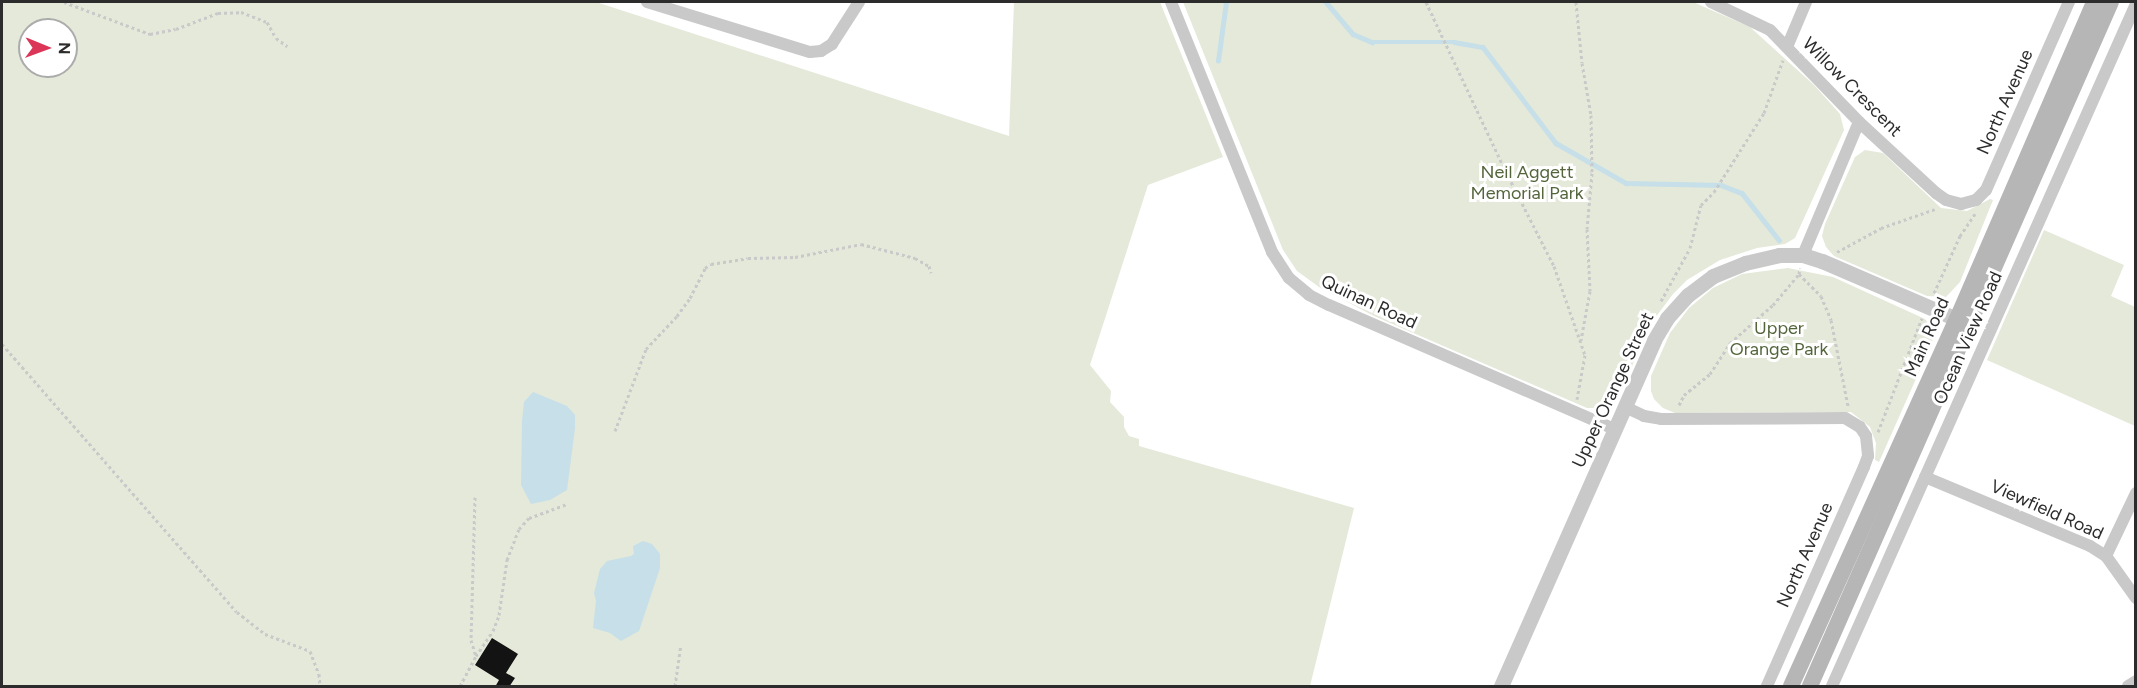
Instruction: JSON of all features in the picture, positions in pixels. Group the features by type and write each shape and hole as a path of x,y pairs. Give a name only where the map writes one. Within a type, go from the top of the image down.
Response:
{"main road":[{"name":"Main Road","path":"1810,687 2094,2"},
{"name":"Main Road","path":"1791,687 2111,2"}],"street":[{"path":"647,2 675,6 802,52 821,51 832,44 859,2"},
{"name":"Quinan Road","path":"1171,2 1272,252 1289,278 1309,294 1329,305 1614,429"},
{"name":"Willow Crescent","path":"1712,2 1770,30 1859,122 1946,200 1961,204"},
{"path":"1787,47 1806,2"},
{"name":"North Avenue","path":"1961,204 1976,200 1986,190 2069,2"},
{"name":"Ocean View Road","path":"1832,687 2136,4"},
{"path":"1803,255 1859,122"},
{"name":"Upper Orange Street","path":"1501,687 1614,429 1666,318 1688,295 1726,270 1779,255 1803,255 1832,265 1963,322"},
{"path":"1625,407 1644,416 1670,419 1832,417 1854,421"},
{"name":"North Avenue","path":"1767,687 1868,456 1866,436 1854,421"},
{"name":"Viewfield Road","path":"1925,477 2090,546 2106,556 2136,598"},
{"path":"2106,556 2136,493"},
{"path":"2128,687 2136,681"}],"path":[{"path":"64,2 150,34 176,29 218,13 241,12 267,22 276,38 288,46"},
{"path":"1426,2 1503,166 1554,266 1585,355 1577,413"},
{"path":"1576,2 1582,63 1591,115 1592,173 1587,229 1590,291 1581,342"},
{"path":"1666,318 1657,309 1690,248 1701,205 1714,192 1764,113 1787,47"},
{"path":"1832,265 1836,252 1881,228 1933,210 1946,200"},
{"path":"615,432 646,349 677,316 690,298 705,268 711,264 748,258 795,257 861,244 915,258 929,266 931,273"},
{"path":"1670,419 1684,395 1710,374 1730,343 1773,305 1799,274 1803,255"},
{"path":"1799,274 1821,296 1831,320 1848,408 1854,421"},
{"path":"2,344 237,612 265,634 310,651 320,674 320,687"},
{"path":"475,497 471,640 476,656"},
{"path":"460,687 476,656 493,631 499,615 507,560 519,529 529,518 567,504"},
{"path":"675,687 681,644"}],"green space":[{"path":"2,2 596,2 1009,136 1014,2 1160,2 1223,157 1148,185 1090,365 1111,391 1110,402 1124,417 1124,427 1129,436 1139,439 1139,446 1354,508 1310,686 2,686"},
{"name":"Neil Aggett Memorial Park","path":"1183,2 1693,2 1750,27 1814,85 1840,114 1844,130 1795,238 1785,244 1757,248 1720,260 1687,280 1652,322 1617,399 1601,408 1587,408 1374,316 1319,287 1297,271 1283,250"},
{"path":"1865,150 1883,153 1941,208 1967,211 1990,199 1993,200 1960,282 1946,297 1927,296 1834,256 1826,247 1822,236 1825,224 1855,157"},
{"path":"2044,230 2124,265 2111,296 2135,307 2135,426 1987,360"},
{"name":"Upper Orange Park","path":"1788,268 1833,277 1925,319 1929,324 1933,338 1931,345 1879,462 1875,460 1876,443 1870,427 1851,412 1675,413 1663,408 1654,399 1651,391 1651,376 1670,333 1689,308 1713,288 1742,274"}],"water":[{"path":"533,392 567,406 575,415 575,428 567,490 550,500 531,504 521,485 522,421 524,402"},
{"path":"643,541 652,544 660,554 660,568 639,631 621,641 610,633 593,628 596,601 594,593 600,569 607,561 631,556 634,554 633,546"}],"building":[{"path":"492,638 518,654 506,673 515,678 509,687 495,687 499,680 475,665"}],"waterway":[{"path":"1218,61 1226,2"},
{"path":"1326,2 1353,34 1372,42 1454,42 1483,47 1556,143 1626,183 1721,185 1742,193 1779,240"}]}
